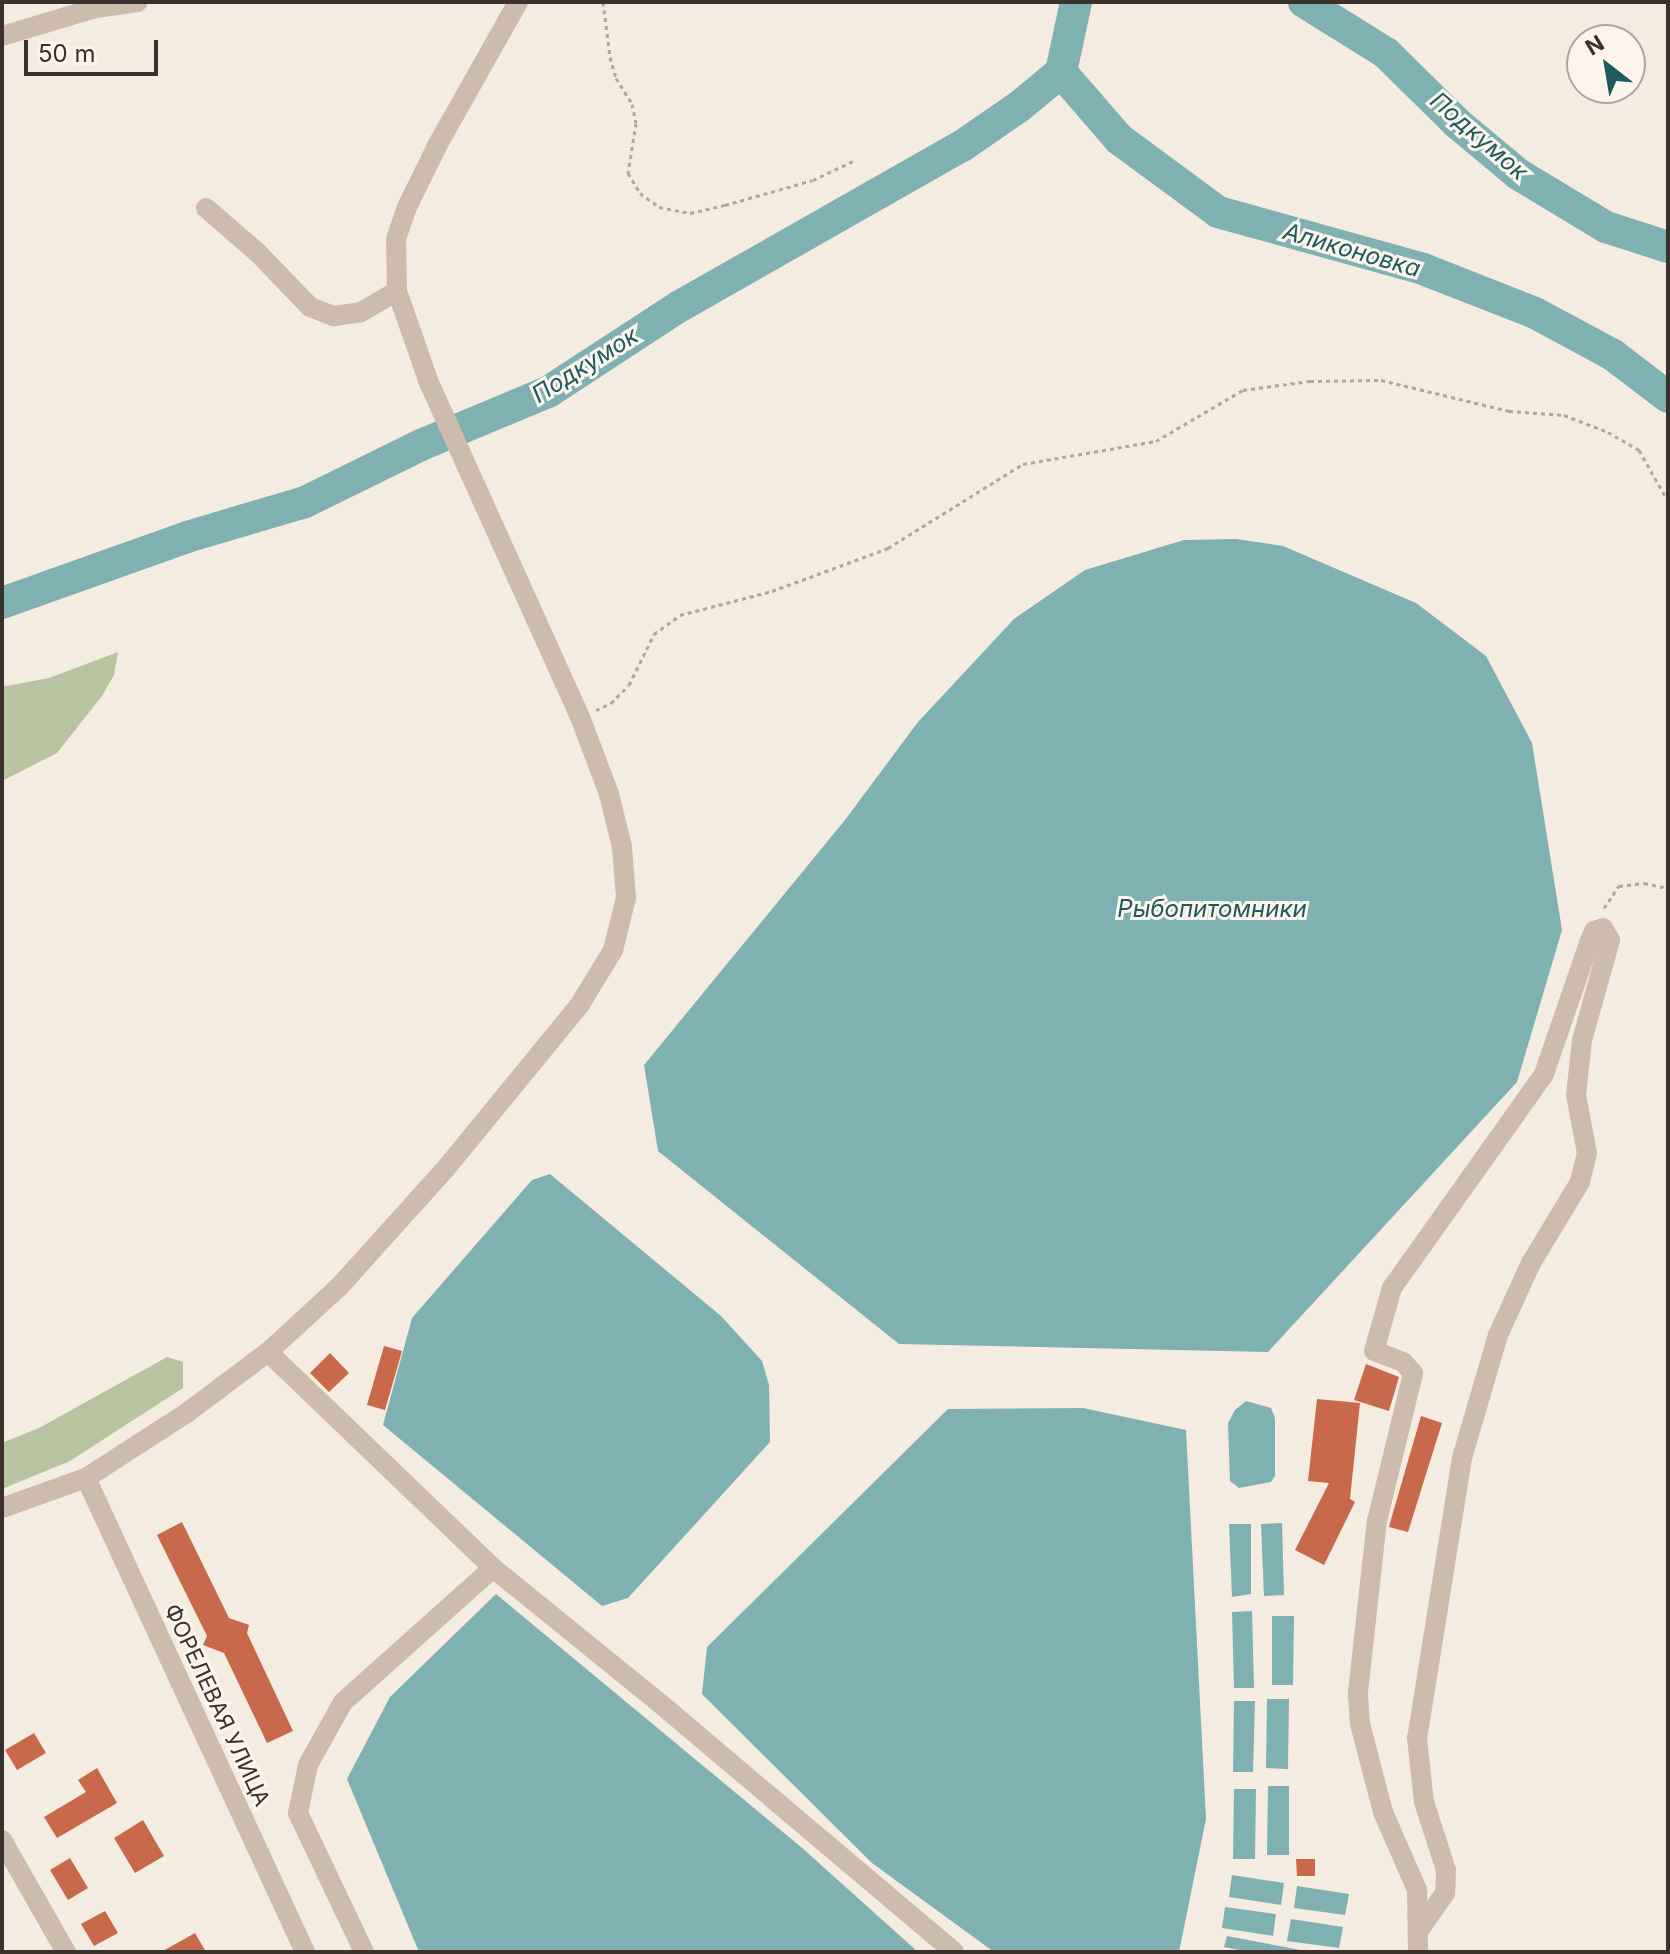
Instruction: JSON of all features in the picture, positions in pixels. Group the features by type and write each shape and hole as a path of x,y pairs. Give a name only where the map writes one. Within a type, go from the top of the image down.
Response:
{"street":[{"path":"2,36 96,8 138,2"},
{"path":"2,1508 86,1478 188,1412 268,1352 339,1287 447,1167 579,1006 613,950 626,898 622,847 609,794 580,717 428,380 397,291 396,239 407,207 438,144 518,2"},
{"path":"206,208 258,253 310,307 334,316 361,312 397,291"},
{"path":"1418,1952 1417,1890 1383,1812 1360,1724 1358,1692 1377,1521 1413,1373 1403,1362 1374,1351 1392,1288 1544,1074 1594,931 1603,928 1610,940 1582,1040 1576,1095 1587,1153 1580,1182 1531,1263 1498,1335 1462,1458 1417,1738 1424,1802 1446,1870 1445,1893 1420,1929"},
{"path":"268,1352 493,1568 656,1700 954,1952"},
{"name":"ФОРЕЛЕВАЯ УЛИЦА","path":"86,1478 305,1952"},
{"path":"364,1952 298,1813 308,1765 343,1702 493,1568"},
{"path":"2,1840 66,1952"}],"path":[{"path":"603,2 610,57 616,78 632,104 636,123 628,173 640,193 659,207 690,213 714,208 813,180 853,161"},
{"path":"580,717 611,703 629,685 654,634 680,615 772,591 888,548 1023,464 1156,441 1243,390 1310,381 1381,380 1509,411 1564,415 1608,432 1639,450 1668,501"},
{"path":"1603,928 1601,911 1619,886 1644,883 1668,888"}],"green space":[{"path":"118,652 114,675 102,696 57,753 2,781 2,687 49,678"},
{"path":"167,1357 183,1362 183,1388 70,1461 2,1489 2,1443 39,1428"}],"water":[{"name":"Рыбопитомники","path":"1236,539 1283,546 1416,603 1486,656 1532,743 1562,930 1517,1082 1268,1352 899,1344 658,1151 644,1065 845,820 918,722 1014,619 1085,570 1184,540"},
{"path":"550,1174 721,1316 762,1361 769,1385 770,1442 628,1598 602,1606 383,1425 412,1318 532,1180"},
{"path":"1246,1401 1271,1408 1275,1418 1275,1476 1271,1482 1239,1488 1230,1481 1228,1423 1235,1410"},
{"path":"1083,1408 1186,1430 1206,1819 1179,1952 994,1952 872,1863 702,1694 707,1647 948,1409"},
{"path":"1282,1523 1284,1595 1264,1596 1261,1524"},
{"path":"1229,1524 1251,1524 1251,1594 1232,1597"},
{"path":"496,1594 801,1847 918,1952 419,1952 347,1779 390,1697"},
{"path":"1252,1611 1254,1688 1234,1688 1232,1612"},
{"path":"1272,1616 1294,1616 1293,1685 1272,1685"},
{"path":"1267,1699 1289,1699 1288,1769 1266,1768"},
{"path":"1234,1701 1255,1701 1253,1772 1233,1772"},
{"path":"1268,1786 1289,1786 1289,1855 1267,1855"},
{"path":"1234,1789 1256,1789 1255,1859 1233,1859"},
{"path":"1232,1875 1284,1883 1281,1905 1229,1897"},
{"path":"1297,1886 1349,1894 1345,1915 1294,1908"},
{"path":"1225,1907 1276,1914 1273,1936 1222,1928"},
{"path":"1291,1919 1343,1927 1339,1948 1287,1941"},
{"path":"1227,1936 1311,1952 1249,1952 1224,1947"}],"building":[{"path":"384,1346 402,1351 385,1410 367,1405"},
{"path":"330,1353 349,1373 329,1392 310,1373"},
{"path":"1366,1364 1399,1377 1389,1411 1354,1400"},
{"path":"1317,1399 1360,1403 1350,1499 1355,1502 1324,1565 1295,1550 1329,1483 1308,1481"},
{"path":"1421,1416 1442,1423 1408,1532 1389,1527"},
{"path":"182,1522 229,1618 249,1625 247,1633 293,1731 267,1743 224,1653 203,1645 207,1636 157,1535"},
{"path":"34,1733 46,1753 17,1770 5,1750"},
{"path":"97,1768 117,1803 57,1838 44,1817 86,1792 78,1780"},
{"path":"143,1820 164,1856 135,1873 114,1838"},
{"path":"70,1858 88,1888 68,1900 50,1870"},
{"path":"1296,1859 1315,1859 1315,1876 1297,1876"},
{"path":"105,1911 118,1933 94,1946 81,1924"},
{"path":"195,1933 206,1952 161,1952"}],"waterway":[{"name":"Подкумок","path":"2,603 187,537 305,502 421,445 548,392 680,306 962,146 1020,106 1061,72 1076,2"},
{"name":"Подкумок","path":"1304,2 1386,53 1457,123 1518,174 1606,227 1668,247"},
{"name":"Аликоновка","path":"1061,72 1119,139 1218,212 1423,269 1535,313 1613,355 1668,397"}]}
